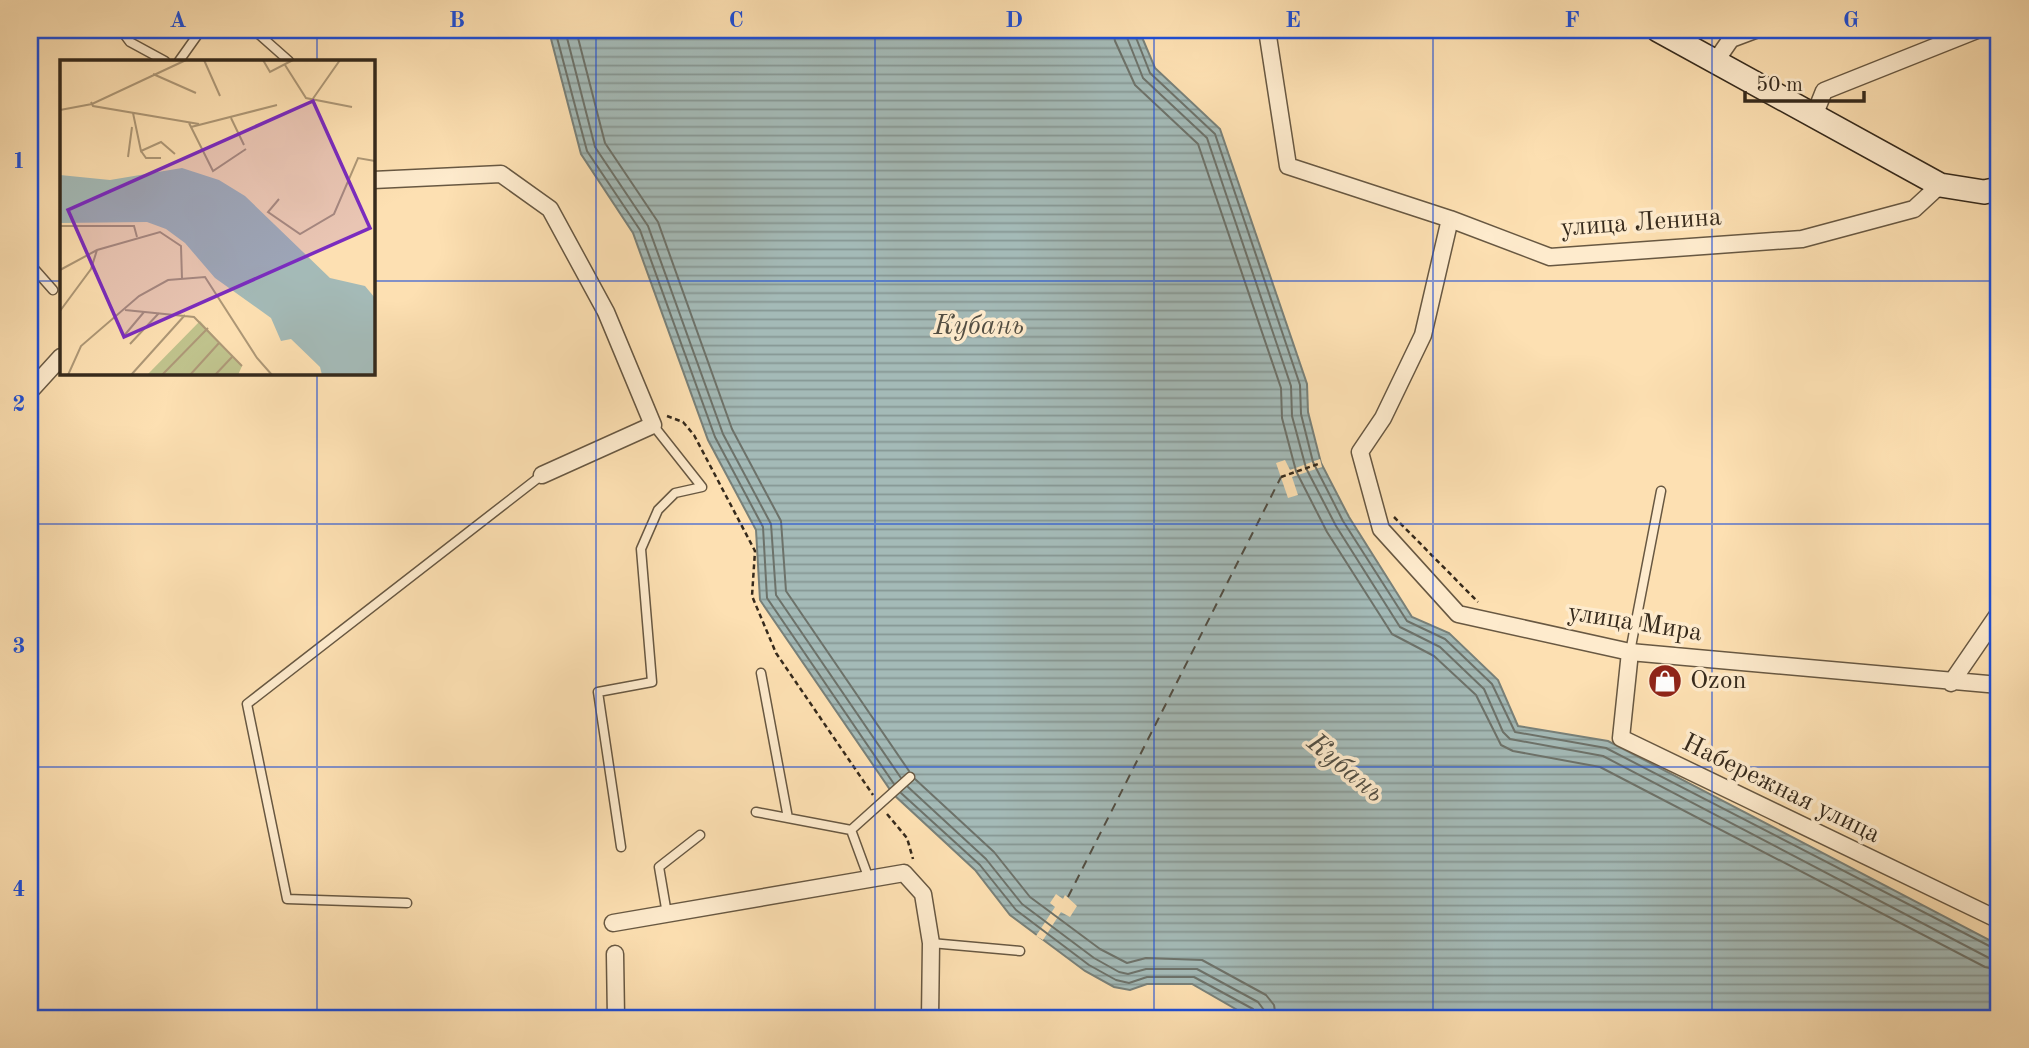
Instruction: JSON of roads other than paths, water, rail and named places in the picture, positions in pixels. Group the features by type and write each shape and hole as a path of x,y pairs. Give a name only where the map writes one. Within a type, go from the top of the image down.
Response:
{"street":[{"name":"улица Ленина","path":"1267,30 1288,166 1450,219 1550,257 1802,239 1914,209 1940,185"},
{"path":"1658,30 1940,185 1984,192 1999,189"},
{"path":"1715,62 1731,39 1755,30"},
{"path":"1814,116 1824,92 1977,30"},
{"path":"374,180 501,174 550,209 606,312 652,421 542,475"},
{"name":"улица Мира","path":"1450,219 1423,335 1383,418 1360,452 1381,529 1458,614 1630,652 1951,683 1999,685"},
{"path":"30,391 60,358"},
{"path":"1951,683 1999,612"},
{"name":"Набережная улица","path":"1630,652 1621,738 1999,919"},
{"path":"613,923 904,873 923,894 931,943 930,1018"},
{"path":"615,954 616,1018"}],"lane":[{"path":"121,30 130,42 163,60"},
{"path":"180,60 201,30"},
{"path":"254,30 288,60"},
{"path":"30,264 53,290"},
{"path":"621,848 598,692 652,682 641,549 658,510 676,493 702,487 652,421"},
{"path":"407,903 287,899 247,704 542,475"},
{"path":"1630,652 1661,491"},
{"path":"761,673 788,818"},
{"path":"850,830 910,776"},
{"path":"756,812 850,830"},
{"path":"850,830 869,878"},
{"path":"667,914 659,867 700,835"},
{"path":"931,943 1020,951"}],"water":[{"name":"Кубань","path":"546,30 1139,30 1155,68 1220,129 1307,384 1308,412 1321,463 1349,517 1412,617 1449,633 1498,680 1518,726 1608,741 1999,945 1999,1018 1258,1018 1241,1012 1192,984 1147,984 1130,990 1114,987 1085,971 1010,915 975,870 893,794 760,600 756,530 708,440 633,233 581,154 550,35"}],"place":[{"name":"Ozon","path":"1665,681"}]}
